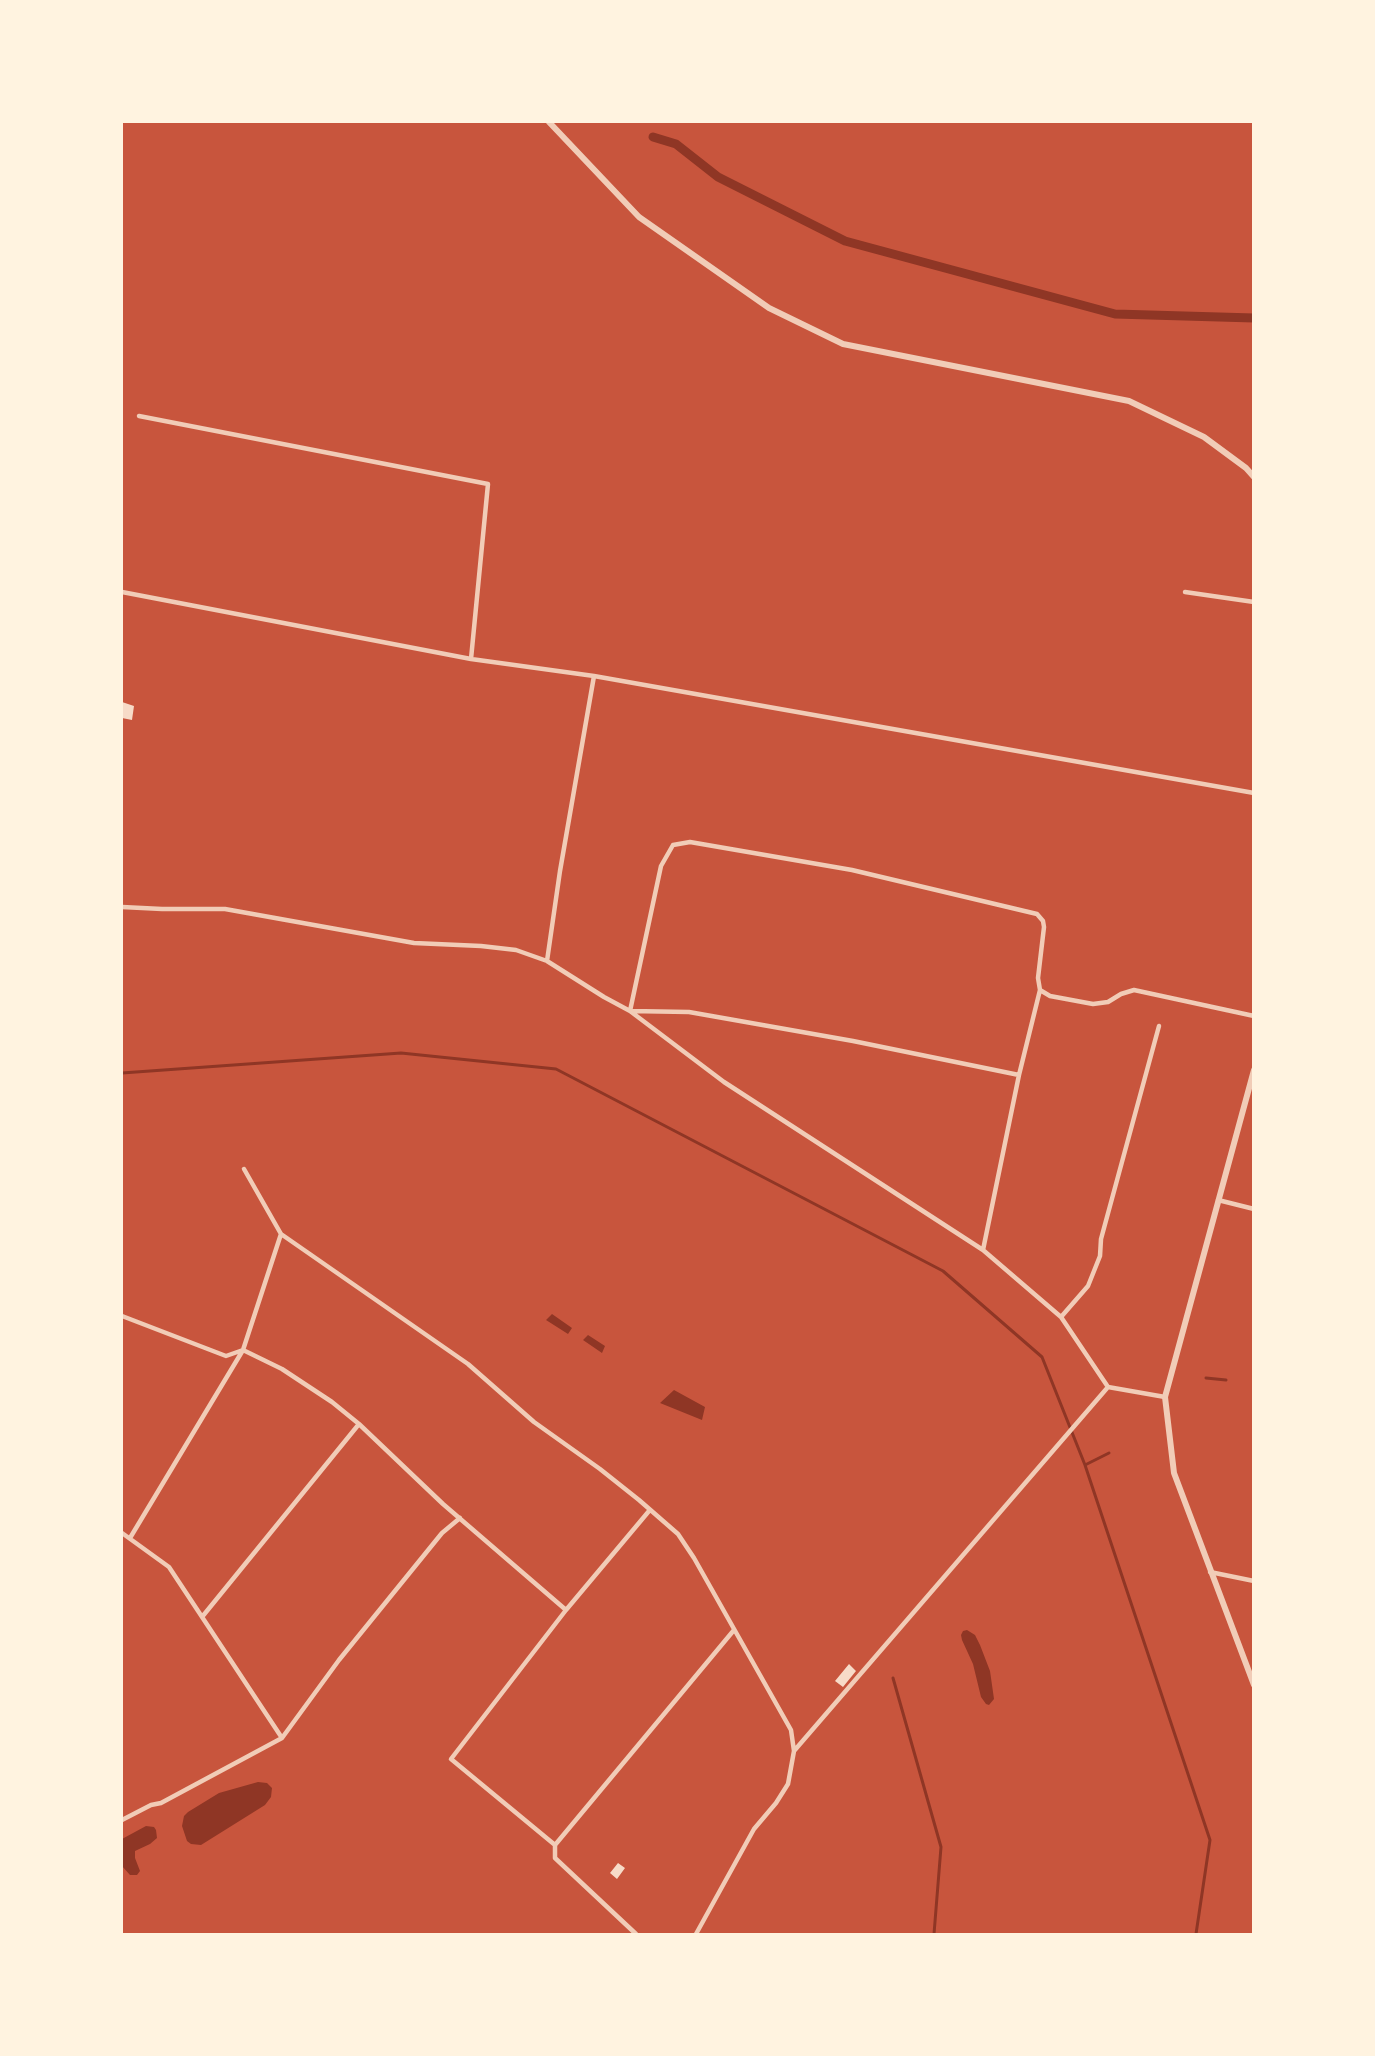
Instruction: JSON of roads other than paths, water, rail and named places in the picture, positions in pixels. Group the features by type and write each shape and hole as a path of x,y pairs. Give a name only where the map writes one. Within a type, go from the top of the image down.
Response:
{"street":[{"path":"549,122 639,217 769,308 843,344 1129,401 1204,437 1246,468 1254,477"},
{"path":"139,416 488,484 471,659"},
{"path":"122,592 471,659 594,676 1254,793"},
{"path":"1185,592 1254,602"},
{"path":"547,961 560,871 594,676"},
{"path":"630,1011 661,866 673,845 690,842 852,870 1037,914 1043,921 1044,927 1038,978 1040,990 1019,1075 983,1250"},
{"path":"122,907 225,909 414,943 481,945 516,950 547,961 630,1011 724,1082 983,1250 1061,1317 1108,1387 1166,1397"},
{"path":"1040,990 1050,996 1093,1004 1108,1002 1121,994 1134,990 1254,1016"},
{"path":"630,1011 689,1012 853,1041 1019,1075"},
{"path":"1061,1317 1088,1286 1100,1256 1101,1239 1159,1026"},
{"path":"1254,1070 1166,1397 1174,1473 1254,1685"},
{"path":"244,1168 281,1234 468,1364 534,1422 600,1470 678,1534 694,1558 791,1730 794,1752 788,1784 776,1803 754,1829 696,1935"},
{"path":"1218,1200 1252,1208"},
{"path":"130,1538 243,1350 281,1234"},
{"path":"122,1316 226,1356 243,1350 282,1369 332,1402 566,1610"},
{"path":"794,1752 1108,1387"},
{"path":"202,1617 359,1424"},
{"path":"555,1845 451,1759 566,1610 649,1511"},
{"path":"122,1820 151,1805 161,1803 282,1738 339,1660 442,1533 460,1518"},
{"path":"122,1533 169,1567 282,1738"},
{"path":"1210,1572 1254,1581"},
{"path":"636,1935 555,1858 555,1845 734,1629"}],"waterway":[{"path":"653,137 676,144 718,177 845,241 1115,314 1254,318"},
{"path":"122,1073 401,1053 556,1069 943,1271 1042,1357 1085,1465 1210,1840 1196,1934"},
{"path":"1206,1378 1226,1380"},
{"path":"1085,1465 1109,1453"},
{"path":"893,1678 941,1847 934,1934"}]}
